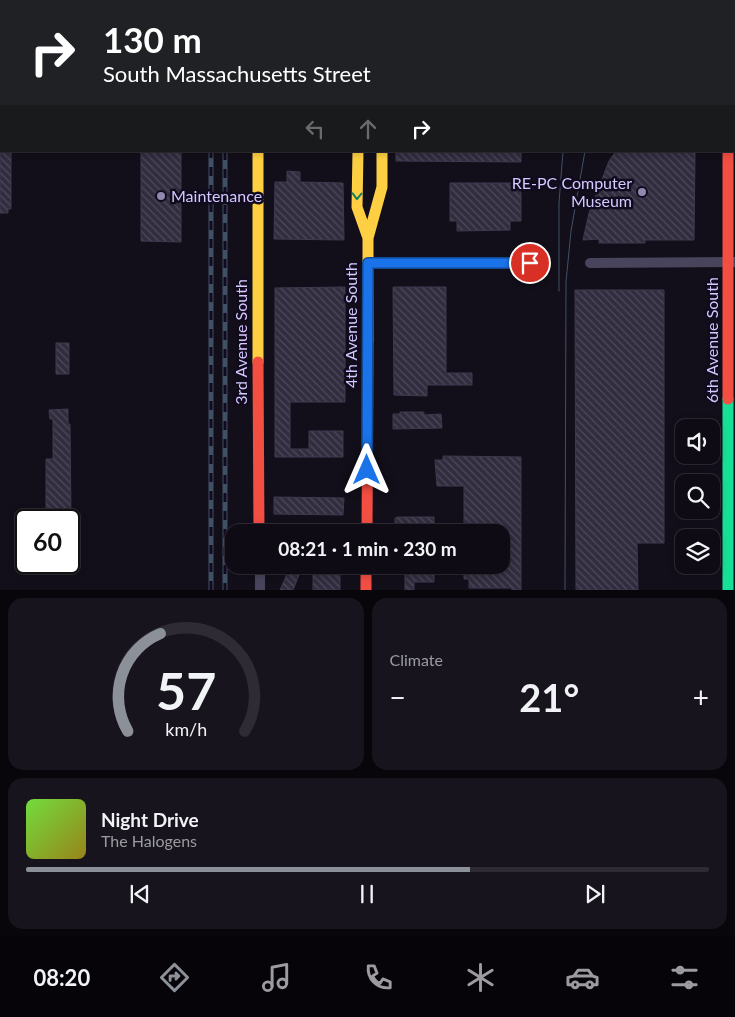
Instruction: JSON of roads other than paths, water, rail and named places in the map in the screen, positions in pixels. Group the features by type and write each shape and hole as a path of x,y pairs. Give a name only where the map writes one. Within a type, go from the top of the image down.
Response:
{"street":[{"name":"3rd Avenue South","path":"258,152 259,524"},
{"name":"4th Avenue South","path":"358,152 357,207 368,238"},
{"path":"368,238 372,188 371,152"},
{"name":"4th Avenue South","path":"366,524 368,238 382,187 382,152"},
{"name":"6th Avenue South","path":"728,152 732,262 728,590"},
{"path":"590,263 732,262"},
{"path":"368,263 530,263"},
{"path":"260,574 260,590"},
{"path":"366,574 366,590"}],"tram line":[{"path":"559,291 559,203 563,152"},
{"path":"565,590 566,282 571,231 585,152"}],"railway":[{"path":"211,152 211,590"},
{"path":"225,152 225,590"}],"place":[{"name":"RE-PC Computer Museum","path":"642,192"},
{"name":"Maintenance","path":"161,196"}]}
